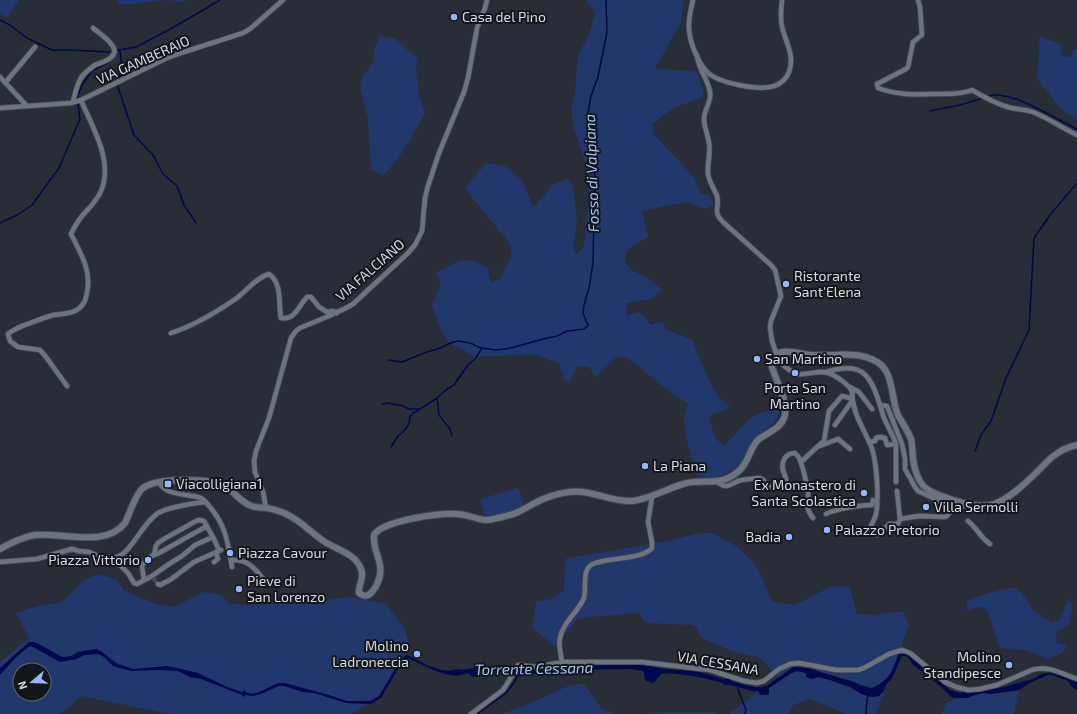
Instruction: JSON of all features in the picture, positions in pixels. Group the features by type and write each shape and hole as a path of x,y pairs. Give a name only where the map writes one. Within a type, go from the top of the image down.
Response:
{"street":[{"name":"VIA GAMBERAIO","path":"0,108 74,102 81,100 167,58 243,33 250,29 283,0"},
{"name":"VIA FALCIANO","path":"266,508 263,492 255,472 254,461 256,451 269,418 291,338 300,328 337,313 353,304 415,245 422,231 425,198 428,186 438,153 464,92 468,78 476,28 487,0"},
{"path":"693,0 689,24 692,42 697,55 708,72 719,79 731,83 746,86 770,87 779,84 786,78 790,70 791,55 782,23 782,0"},
{"path":"918,0 922,35 913,42 908,67 877,84 878,88 890,92 910,95 962,94 972,90 997,103 1031,111 1045,117 1077,135"},
{"path":"74,102 82,76 96,66 110,59 113,55 114,49 112,45 93,28"},
{"path":"5,83 35,47"},
{"path":"697,55 698,63 709,86 710,94 710,100 704,114 704,119 710,147 708,164 709,179 718,203 716,211 718,217 775,270 781,291 781,296 770,327 772,342 776,354 781,363 795,373 805,374 826,372 843,368 861,370 864,373 873,384 884,418 896,444 896,482"},
{"path":"0,77 26,105"},
{"path":"67,386 40,350 18,347 10,341 8,334 13,330 53,315 65,314 77,310 85,302 88,289 88,276 84,261 71,234 82,216 91,207 102,191 105,167 104,155 99,141 81,100"},
{"path":"171,333 197,323 235,299 254,282 269,274 273,277 277,284 280,297 280,318 286,319 292,317 307,296 311,297 319,307 327,312 333,311 337,313"},
{"path":"0,549 15,541 34,536 49,535 93,537 106,535 116,531 125,523 140,491 147,486 159,482 176,480 217,483 227,487 250,506 266,508 291,516 307,527 324,542 353,557 361,569 362,579 359,593 365,596 371,593 380,578 380,566 374,538 376,533 383,528 415,518 442,514 461,514 483,520 494,519 515,513 548,497 570,492 585,492 628,501 643,499 686,483 716,482 729,478 741,469 756,442 778,427 783,420 785,415 785,405 770,360 771,357 776,354 787,352 815,356 848,354 869,358 880,364 886,371 896,411 908,431 916,474 925,487 944,504 949,513"},
{"path":"826,372 859,392 872,409"},
{"path":"849,386 852,391 852,399 859,422 874,456 878,495 876,515 870,528 872,532 878,534 882,532 889,524 898,524 901,519 898,491"},
{"path":"801,462 824,441 829,411 842,396 852,399"},
{"path":"835,425 852,399"},
{"path":"880,405 887,406 898,431 904,452 905,469 914,487 934,496 974,506 990,505 998,502 1016,491 1054,455 1077,445"},
{"path":"869,442 875,441 876,438 883,437 885,438 887,445 896,444"},
{"path":"817,447 838,439 850,449"},
{"path":"716,482 723,486 728,486 740,480 762,478 768,487 780,486 786,480 783,466 785,458 788,455 795,453 801,462 807,488 807,508 813,518"},
{"path":"159,482 160,485 177,494 201,498 206,502 223,526 227,537 232,567"},
{"path":"562,662 559,638 584,596 588,567 598,562 645,553 652,548 648,522 652,496"},
{"path":"826,514 833,511 872,504 873,500"},
{"path":"100,556 113,558 122,554 130,547 146,524 159,513 206,502"},
{"path":"944,504 959,506 965,506 967,504"},
{"path":"901,519 919,516 945,517 959,506"},
{"path":"154,554 156,546 164,538 199,520 205,523 213,537 218,551 218,559 214,562"},
{"path":"968,521 974,526 982,539 990,544"},
{"path":"144,580 142,566 144,562 154,554 159,553 191,534 205,523"},
{"path":"191,534 195,545"},
{"path":"0,562 37,559 72,550 89,552 120,565 128,573 134,583 137,584 152,577 195,545 213,537"},
{"path":"158,584 160,585 170,580 194,562 218,551"},
{"path":"231,560 244,561 253,567 265,582"},
{"name":"VIA CESSANA","path":"471,714 503,690 518,665 537,666 562,662 651,663 710,670 757,683 764,681 783,666 790,664 810,664 836,670 858,670 889,654 902,650 910,653 945,682 965,690 980,689 997,685 1039,668 1050,668 1077,679"}],"shaded area":[{"path":"0,0 19,0 7,18 0,14"},
{"path":"116,0 168,0 120,5"},
{"path":"168,0 185,0 182,2"},
{"path":"586,0 684,0 681,22 655,69 697,71 704,94 701,98 673,108 652,124 654,135 694,177 700,194 709,194 714,205 706,209 687,202 642,211 648,237 627,250 625,262 631,270 647,277 662,290 649,300 626,303 627,315 640,312 651,325 663,321 665,329 693,340 698,356 714,390 721,399 730,406 725,411 713,414 709,418 715,438 723,445 728,442 753,416 763,412 780,409 778,416 772,425 755,437 738,467 726,474 712,478 696,475 686,437 684,418 688,404 670,392 628,358 616,357 596,377 589,367 578,366 569,382 564,380 559,363 532,354 474,357 450,344 441,331 432,305 441,284 436,273 461,260 474,261 487,267 491,283 500,279 511,257 511,245 465,189 487,163 505,166 522,180 533,207 554,184 568,179 573,185 575,201 577,223 573,246 576,255 584,246 589,199 587,169 574,129 571,110 575,91 578,55 589,35 595,12"},
{"path":"380,36 396,39 417,59 416,73 418,91 425,113 401,154 383,175 371,170 368,119 360,87 362,77 372,64 375,48"},
{"path":"1040,37 1061,44 1061,56 1072,57 1073,50 1077,50 1077,120 1062,110 1037,79"},
{"path":"518,488 524,507 486,518 480,499"},
{"path":"700,533 712,533 736,546 751,560 759,571 772,602 795,605 832,586 850,587 857,614 876,615 903,611 909,626 902,643 901,652 899,653 890,675 879,685 872,688 807,668 793,667 779,677 758,657 731,651 702,638 694,625 645,623 639,613 578,618 555,647 532,627 536,602 551,599 564,590 565,559 668,541"},
{"path":"99,574 117,580 124,590 135,596 156,604 174,607 204,592 222,595 229,604 247,605 283,604 350,597 386,604 404,627 409,644 390,683 380,697 351,714 170,714 82,696 60,714 0,714 0,662 29,638 16,613 38,606 61,603 84,580"},
{"path":"1016,588 1025,597 1033,610 1052,623 1059,621 1068,599 1073,605 1069,624 1056,633 1057,643 1068,645 1061,654 1048,659 1026,650 1000,648 988,612 982,606 968,610 966,601 979,596"},
{"path":"29,642 34,642 62,657 72,656 78,652 97,649 116,663 133,669 167,666 198,673 227,687 242,692 244,690 252,694 279,683 285,683 347,701 370,701 379,696 400,660 407,655 438,669 451,671 456,669 459,670 481,666 484,668 498,665 520,669 538,670 552,667 638,664 665,669 700,672 754,687 768,685 793,667 799,667 814,670 872,688 887,678 893,669 899,653 901,652 908,654 950,690 960,693 1004,687 1033,679 1041,674 1053,672 1077,682 1077,690 1072,687 1068,681 1048,675 1019,690 990,694 983,693 968,698 956,698 951,697 912,664 906,656 902,656 891,680 887,683 883,692 879,696 872,697 861,694 850,687 830,680 818,677 812,679 806,677 806,673 797,671 769,688 769,694 760,695 758,691 724,685 723,683 701,677 679,674 663,673 653,683 646,681 643,671 630,669 553,670 546,671 541,674 498,670 483,673 477,677 469,674 457,676 438,672 408,658 403,661 381,698 371,704 346,703 284,686 279,686 261,694 253,696 246,695 243,697 242,695 201,679 190,677 178,671 131,671 113,666 104,657 98,654 84,655 77,659 60,662 31,646 19,655 0,675 0,668"},
{"path":"797,671 806,673 812,679 818,677 830,680 861,694 872,697 879,696 883,692 876,714 847,714 810,699 793,705 789,714 729,714 758,691 768,691 769,688"},
{"path":"583,683 601,708 615,714 502,714 566,687"},
{"path":"1019,687 1014,714 942,714 946,703 965,695"},
{"path":"668,712 712,712 719,714 642,714"}],"waterway":[{"path":"0,20 10,25 27,38 52,50 108,52 136,47 220,0"},
{"name":"Fosso di Valpiana","path":"382,404 388,403 403,406 408,409 420,409 454,385 482,348 496,350 511,348 557,336 567,331 584,329 588,326 583,313 593,263 595,177 591,129 588,113 591,96 598,77 607,32 606,0"},
{"path":"120,50 122,74 116,81 134,135 153,155 163,174 177,186 184,205 196,223"},
{"path":"77,98 82,85 92,71 107,63"},
{"path":"989,96 1008,96 1019,100 1077,129"},
{"path":"930,111 980,99"},
{"path":"0,223 19,214 32,205 59,168 80,119 78,104"},
{"path":"975,451 981,435 991,421 1006,378 1029,330 1034,238 1050,215 1077,183"},
{"path":"388,360 402,362 459,341 470,343 481,348"},
{"path":"437,398 439,415 450,429 452,436"},
{"path":"391,447 398,436 409,424 410,417 413,413 419,410"},
{"name":"Torrente Cessana","path":"477,714 506,693 521,671"},
{"path":"738,685 738,689 746,710 745,714"},
{"path":"866,714 867,699 869,694"}],"tunnel":[{"path":"153,578 158,584"}],"place":[{"name":"Casa del Pino","path":"454,17"},
{"name":"Ristorante Sant'Elena","path":"786,284"},
{"name":"San Martino","path":"757,359"},
{"name":"Porta San Martino","path":"795,373"},
{"name":"La Piana","path":"645,466"},
{"name":"Viacolligiana1","path":"168,484"},
{"name":"Ex Monastero di Santa Scolastica","path":"864,493"},
{"name":"Villa Sermolli","path":"926,507"},
{"name":"Palazzo Pretorio","path":"827,530"},
{"name":"Badia","path":"789,537"},
{"name":"Piazza Cavour","path":"230,553"},
{"name":"Piazza Vittorio","path":"148,560"},
{"name":"Pieve di San Lorenzo","path":"239,589"},
{"name":"Molino Ladroneccia","path":"417,654"},
{"name":"Molino Standipesce","path":"1009,665"}]}
